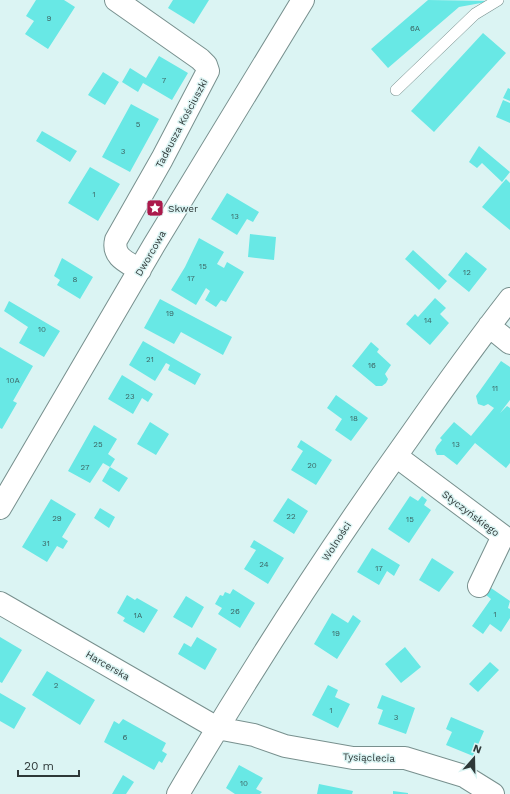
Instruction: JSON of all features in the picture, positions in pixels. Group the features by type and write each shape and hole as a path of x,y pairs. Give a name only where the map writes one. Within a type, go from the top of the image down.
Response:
{"street":[{"name":"Tadeusza Kościuszki","path":"116,0 200,59 206,65 208,71 162,160 116,240 115,246 119,257 140,270"},
{"name":"Dworcowa","path":"0,508 140,270 302,0"},
{"name":"Wolności","path":"178,794 217,728 349,521 489,326 510,300"},
{"path":"489,326 510,343"},
{"name":"Styczyńskiego","path":"396,456 503,536 479,586"},
{"name":"Harcerska","path":"0,603 217,728"},
{"name":"Tysiąclecia","path":"217,728 254,736 285,746 352,758 405,758 464,776 493,794"}],"lane":[{"path":"396,90 475,14 498,0"}],"building":[{"path":"36,0 64,0 75,7 48,49 25,34 34,21 26,16"},
{"path":"173,0 209,0 194,24 168,8"},
{"path":"428,0 492,1 459,7 388,68 371,49"},
{"path":"483,33 506,53 434,132 411,111"},
{"path":"159,56 188,73 172,100 143,83 138,92 122,82 130,68 146,78"},
{"path":"103,72 119,82 105,105 88,95"},
{"path":"508,88 510,89 510,101 503,98"},
{"path":"503,100 510,103 510,123 496,117"},
{"path":"131,104 159,119 130,172 102,157"},
{"path":"42,131 77,151 70,162 36,141"},
{"path":"479,146 510,172 502,182 482,163 477,168 469,162"},
{"path":"90,167 120,184 98,221 68,203"},
{"path":"506,179 510,183 510,230 482,207"},
{"path":"227,193 259,212 253,222 247,219 237,235 211,219"},
{"path":"250,234 276,237 274,260 248,257"},
{"path":"199,238 224,252 217,264 224,268 227,262 244,272 226,302 221,300 216,307 205,300 210,291 206,288 196,305 171,290 185,267"},
{"path":"413,250 447,281 439,290 405,259"},
{"path":"466,252 487,269 469,292 448,275"},
{"path":"62,258 93,277 80,299 57,285 60,280 54,276"},
{"path":"435,298 446,308 440,314 449,323 430,345 406,324 415,314 418,317"},
{"path":"160,299 232,337 223,355 181,332 174,344 144,328"},
{"path":"9,301 60,331 44,357 19,343 28,327 4,311"},
{"path":"143,341 201,374 195,385 168,370 170,365 166,363 155,381 129,365"},
{"path":"371,342 379,349 377,352 391,365 385,374 388,379 382,386 376,386 352,366"},
{"path":"0,347 33,366 13,401 17,403 2,429 0,428"},
{"path":"501,361 510,367 510,400 500,413 507,406 510,408 510,463 506,468 475,443 457,465 444,455 437,455 435,450 442,440 440,438 454,422 471,436 494,408 488,404 484,406 478,404 476,396"},
{"path":"122,375 153,394 148,402 142,398 133,414 108,399"},
{"path":"336,395 368,418 351,441 335,430 342,419 327,408"},
{"path":"150,422 169,434 156,455 137,444"},
{"path":"94,425 117,439 108,454 115,459 110,467 103,463 90,483 68,471"},
{"path":"301,440 332,460 316,485 291,470 303,451 297,447"},
{"path":"110,467 128,478 119,492 102,481"},
{"path":"410,496 418,501 422,496 427,500 424,505 431,510 409,543 388,529"},
{"path":"288,498 308,511 294,534 273,521"},
{"path":"51,499 76,514 62,537 68,541 63,549 57,546 47,562 22,547"},
{"path":"100,508 115,517 109,528 94,518"},
{"path":"254,540 284,558 268,584 244,569 256,550 250,547"},
{"path":"372,548 400,565 394,576 387,571 379,585 357,572"},
{"path":"432,558 454,572 439,592 419,580"},
{"path":"491,588 510,601 508,608 510,609 510,618 501,632 490,624 483,634 472,626 491,599 486,595"},
{"path":"233,589 255,603 240,628 218,614 222,608 215,604 220,595 223,596 225,592 230,594"},
{"path":"127,595 135,600 137,598 158,610 144,633 123,621 125,618 117,613"},
{"path":"186,596 204,607 192,628 173,617"},
{"path":"332,613 348,623 353,615 361,621 337,659 314,644"},
{"path":"0,637 22,650 2,683 0,682"},
{"path":"197,637 217,649 205,670 178,654 184,643 191,647"},
{"path":"405,647 421,667 401,683 385,664"},
{"path":"490,662 499,670 478,692 469,684"},
{"path":"47,671 95,700 80,725 32,695"},
{"path":"328,685 338,690 335,697 350,704 338,728 312,715"},
{"path":"0,693 26,708 14,729 0,721"},
{"path":"382,695 415,708 406,734 378,724 383,710 377,708"},
{"path":"451,717 484,731 473,756 446,745 452,732 446,729"},
{"path":"123,719 166,743 162,751 167,754 162,763 159,761 154,770 104,742 114,721 119,724"},
{"path":"239,765 263,778 256,789 262,792 260,794 235,794 226,788"},
{"path":"123,775 134,782 126,794 112,794"},
{"path":"319,784 353,791 352,794 317,794"},
{"path":"393,791 408,793 408,794 393,794"}],"place":[{"name":"Skwer","path":"155,208"}]}
